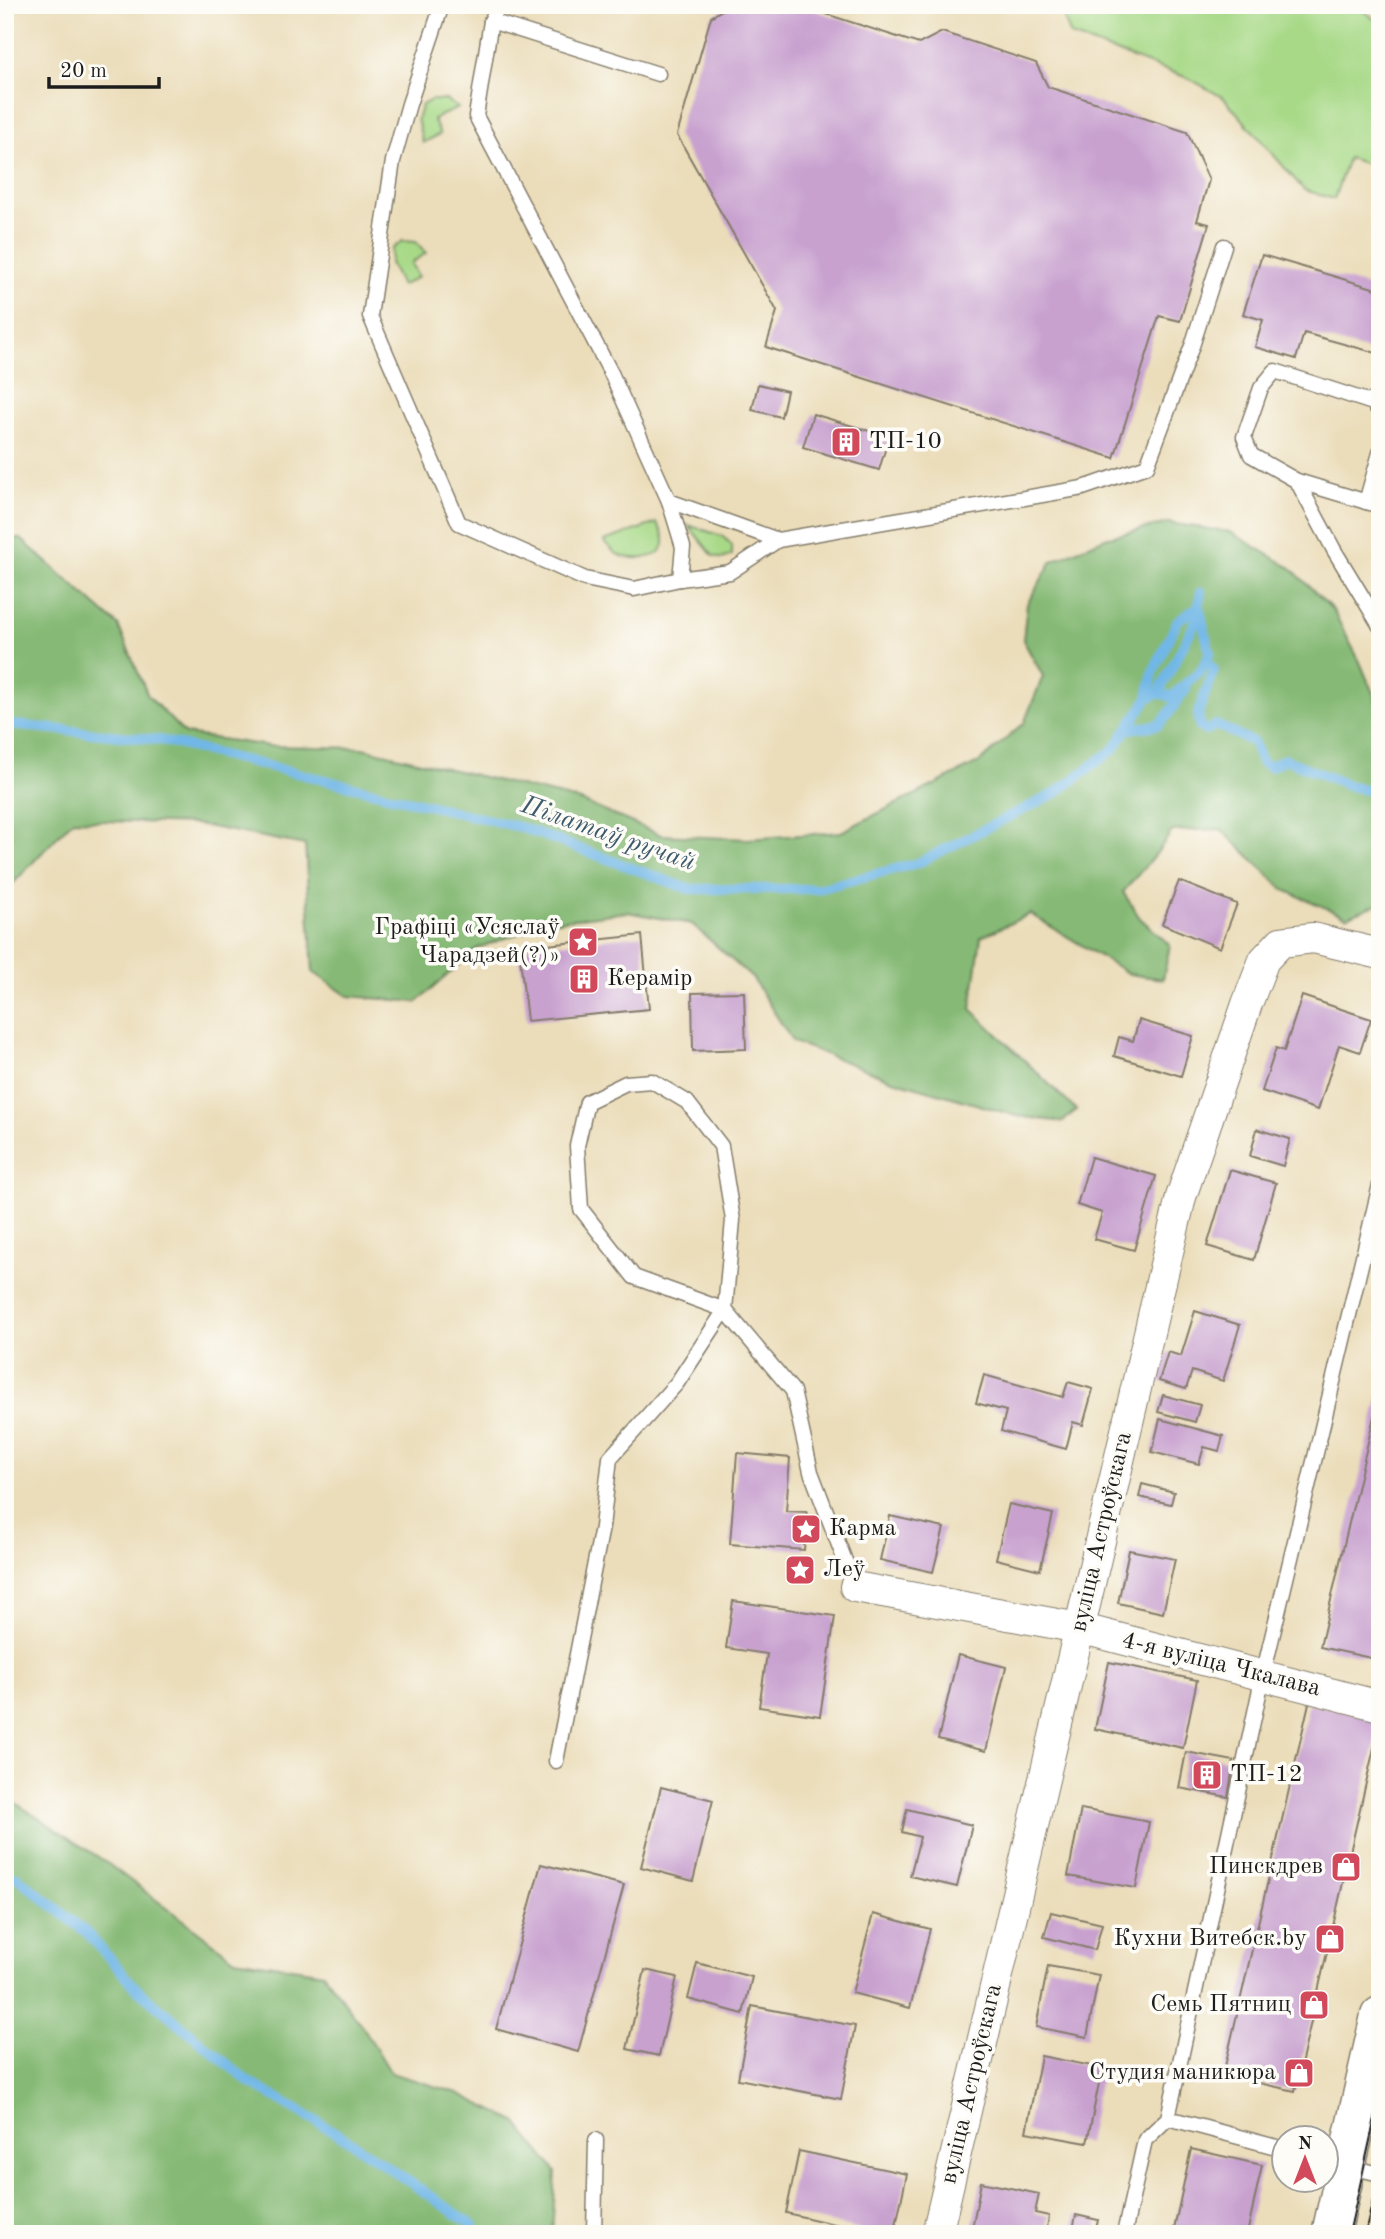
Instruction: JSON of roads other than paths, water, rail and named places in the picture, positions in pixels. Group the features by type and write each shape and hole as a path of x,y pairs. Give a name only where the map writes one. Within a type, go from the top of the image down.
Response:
{"main road":[{"path":"1331,2234 1372,2091 1380,2016"}],"street":[{"name":"вуліца Астроўскага","path":"937,2234 1181,1197 1264,960 1281,942 1313,938 1380,954"},
{"name":"4-я вуліца Чкалава","path":"855,1587 1079,1628 1380,1706"}],"lane":[{"path":"442,5 393,162 370,316 459,523 585,579 634,589 730,572 778,540 1083,488 1147,466 1192,345 1224,246"},
{"path":"499,5 491,21 476,116 611,373 668,501 683,547 680,579"},
{"path":"491,21 658,74"},
{"path":"1380,412 1373,403 1275,371 1261,388 1244,437 1251,455 1297,481 1373,504 1380,453"},
{"path":"1297,481 1334,550 1380,626"},
{"path":"668,501 778,540"},
{"path":"556,1760 602,1527 610,1458 677,1383 725,1310 733,1220 720,1146 687,1102 652,1081 626,1083 587,1102 576,1146 581,1209 634,1277 725,1310 793,1391 810,1472 855,1587"},
{"path":"1124,2234 1145,2140 1168,2118 1263,1675 1380,1185"},
{"path":"1168,2118 1270,2145"},
{"path":"594,2234 596,2140"}],"waterway":[{"name":"Пілатаў ручай","path":"5,724 160,740 523,828 689,889 818,889 918,863 1056,793 1114,749 1148,698 1159,693 1197,619 1201,592"},
{"name":"Пілатаў ручай","path":"1148,698 1153,672 1178,620 1199,607 1210,653 1201,670 1171,697 1159,693"},
{"path":"1206,660 1214,670 1198,713 1200,727 1206,731 1216,725 1253,742 1261,762 1270,767 1285,759 1366,790"},
{"path":"1129,729 1158,725 1186,689"},
{"path":"5,1874 17,1877 87,1933 137,1989 249,2082 345,2138 474,2226"}],"tram line":[{"path":"1349,2234 1380,2096"},
{"path":"1365,2234 1380,2170"}],"place":[{"name":"ТП-10","path":"846,442"},
{"name":"Графіці «Усяслаў Чарадзей(?)»","path":"583,942"},
{"name":"Керамір","path":"584,979"},
{"name":"Карма","path":"806,1529"},
{"name":"Леў","path":"800,1570"},
{"name":"ТП-12","path":"1207,1775"},
{"name":"Пинскдрев","path":"1346,1867"},
{"name":"Кухни Витебск.by","path":"1330,1939"},
{"name":"Семь Пятниц","path":"1314,2005"},
{"name":"Студия маникюра","path":"1299,2073"}]}
